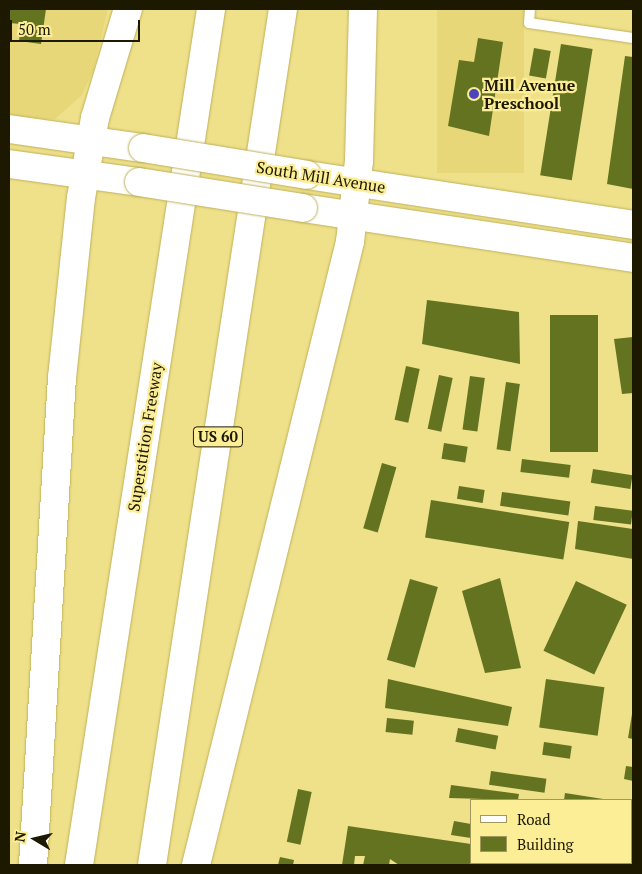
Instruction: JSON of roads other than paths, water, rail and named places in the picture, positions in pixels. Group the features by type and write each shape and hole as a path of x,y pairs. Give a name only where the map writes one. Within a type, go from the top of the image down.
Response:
{"main road":[{"path":"33,865 62,378 85,174 91,140 128,9"},
{"name":"Superstition Freeway","path":"78,865 211,9"},
{"name":"US 60","path":"152,865 283,9"},
{"path":"196,865 296,472 353,216 358,183 363,9"},
{"name":"South Mill Avenue","path":"9,129 91,140 633,225"},
{"name":"South Mill Avenue","path":"9,164 139,182 633,258"}],"lane":[{"path":"530,9 529,23 633,38"}],"place":[{"name":"Mill Avenue Preschool","path":"474,94"}]}
